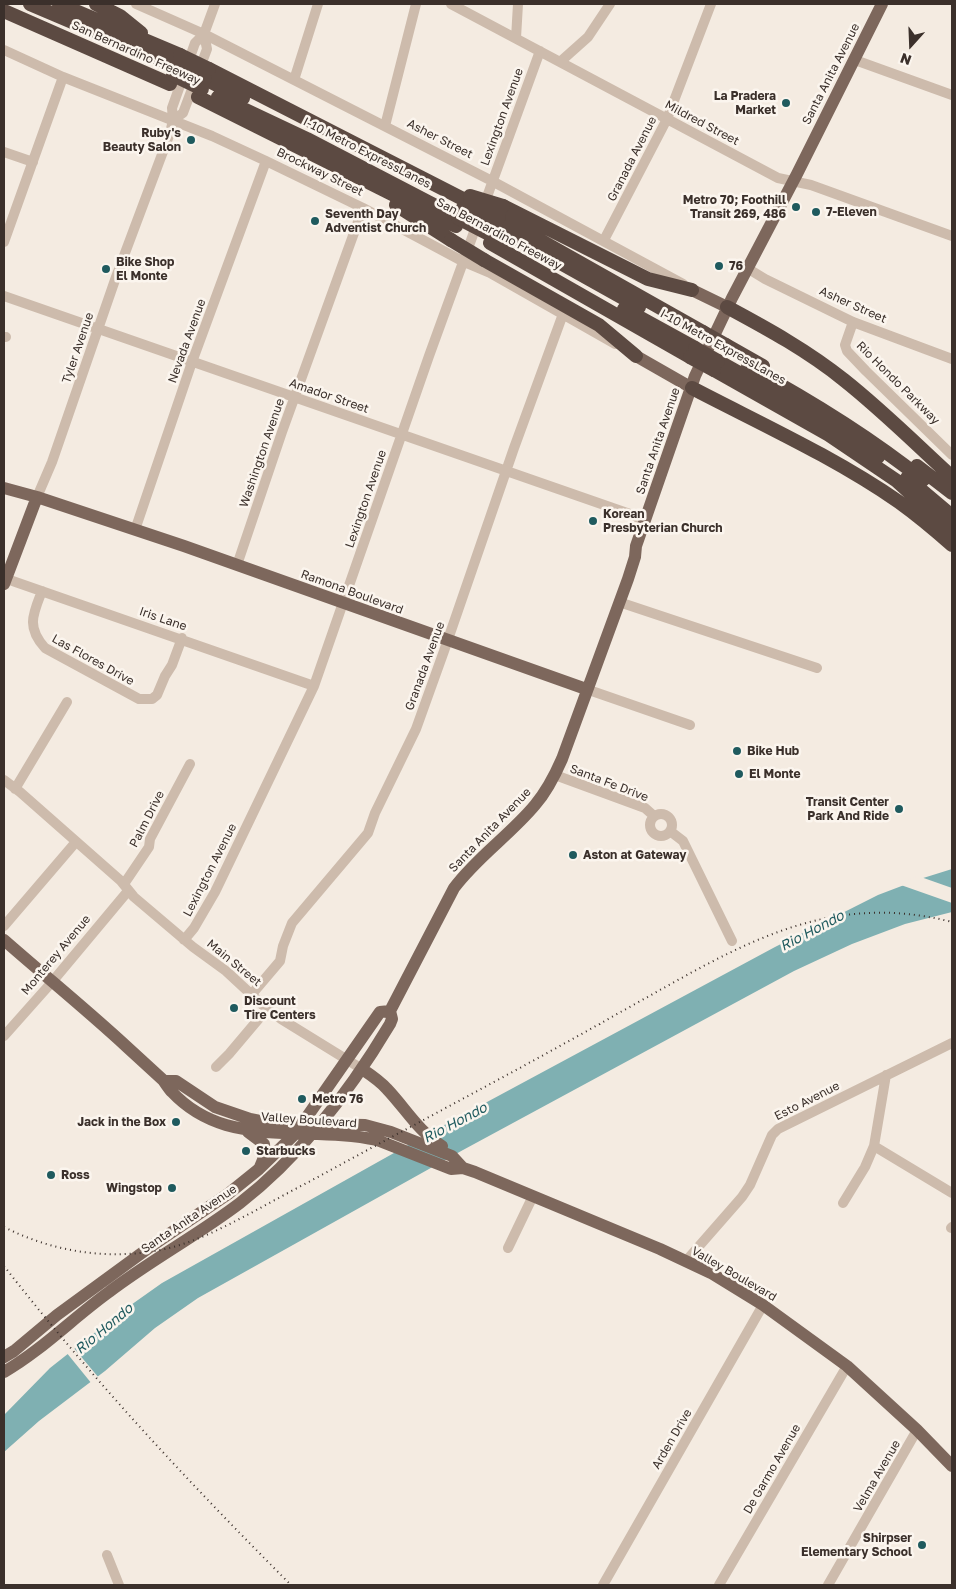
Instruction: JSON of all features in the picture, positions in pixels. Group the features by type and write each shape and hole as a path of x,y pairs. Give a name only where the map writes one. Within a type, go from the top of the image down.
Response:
{"highway":[{"path":"7,4 175,70"},
{"path":"30,4 175,70"},
{"name":"San Bernardino Freeway","path":"59,4 156,44 175,70 204,84 380,189 461,208 496,226 720,357 897,481 952,531"},
{"path":"96,4 120,16 156,44"},
{"name":"San Bernardino Freeway","path":"4,11 175,70 461,208 496,226 720,357 850,415 952,493"},
{"name":"I-10 Metro ExpressLanes","path":"204,84 418,195 461,208"},
{"path":"380,189 399,207 450,240 599,325 636,356"},
{"path":"496,226 648,279 692,290"},
{"path":"727,307 782,337 845,380 952,477"},
{"name":"I-10 Metro ExpressLanes","path":"720,357 783,386 847,424 911,470 952,504"},
{"name":"I-10 Metro ExpressLanes","path":"720,357 858,443 909,480 952,516"},
{"path":"692,388 821,454 899,502 952,545"}],"main road":[{"name":"Santa Anita Avenue","path":"4,1372 22,1362 108,1292 158,1256 221,1217 266,1182 312,1135 362,1069 390,1024 392,1019 390,1011 454,888 468,870 535,806 554,775 628,579 636,546 695,376 727,307 882,4"},
{"name":"Asher Street","path":"692,290 727,307"},
{"name":"Brockway Street","path":"636,356 692,388"},
{"name":"Ramona Boulevard","path":"4,488 37,497 238,565 586,689"},
{"name":"Tyler Avenue","path":"5,580 37,497"},
{"name":"Valley Boulevard","path":"4,940 125,1045 164,1081 171,1091 187,1106 216,1122 244,1129 377,1140 451,1169 463,1168"},
{"name":"Santa Anita Avenue","path":"4,1357 150,1246 228,1194 259,1169 295,1134 380,1012 390,1011"},
{"name":"Main Street","path":"362,1069 377,1079 424,1133 449,1150 452,1156"},
{"name":"Valley Boulevard","path":"164,1081 176,1081 215,1107 237,1116 270,1123 365,1125 391,1132 452,1156 463,1168 533,1196 711,1273 763,1305 847,1366 917,1430 952,1466"},
{"path":"244,1129 264,1144 265,1155 259,1169"},
{"path":"221,1217 231,1199 228,1194"}],"street":[{"name":"Asher Street","path":"136,4 204,34 492,181 604,240 692,290"},
{"name":"Tyler Avenue","path":"37,497 52,462 170,132 173,120 172,108 195,44 204,34 215,4"},
{"path":"294,80 318,4"},
{"path":"385,126 416,4"},
{"name":"Mildred Street","path":"451,4 778,178 811,185 952,236"},
{"path":"516,38 518,4"},
{"path":"560,62 588,37 610,4"},
{"name":"Granada Avenue","path":"604,240 667,119 711,4"},
{"name":"Brockway Street","path":"4,50 266,161 363,208 490,274 636,356"},
{"name":"Lexington Avenue","path":"184,940 212,898 314,686 401,435 540,51"},
{"path":"855,60 952,95"},
{"path":"4,242 63,76"},
{"path":"4,152 32,162"},
{"name":"Nevada Avenue","path":"135,530 192,362 266,161"},
{"name":"Washington Avenue","path":"238,565 294,397 363,208"},
{"name":"Asher Street","path":"747,268 765,279 853,322 952,358"},
{"name":"Amador Street","path":"4,296 506,470 645,521"},
{"name":"Granada Avenue","path":"252,994 280,960 292,922 368,833 375,813 416,729 506,470 563,314"},
{"name":"Rio Hondo Parkway","path":"853,322 845,345 847,351 952,455"},
{"name":"Iris Lane","path":"5,580 182,638 314,686"},
{"name":"Las Flores Drive","path":"42,591 32,624 38,640 45,648 139,699 152,699 157,695 172,665 182,638"},
{"path":"618,602 818,668"},
{"name":"Ramona Boulevard","path":"586,689 690,725"},
{"path":"15,789 67,702"},
{"name":"Palm Drive","path":"126,887 149,847 150,839 190,764"},
{"name":"Santa Fe Drive","path":"554,775 645,808 654,816"},
{"name":"Main Street","path":"4,780 184,940 226,971 267,1009 281,1020 362,1069"},
{"path":"660,814 669,818 672,824 670,830 661,835 652,831 650,825 654,816 660,814"},
{"path":"670,830 683,841 732,941"},
{"path":"4,926 75,843"},
{"name":"Monterey Avenue","path":"4,1036 52,982 126,887"},
{"path":"216,1067 267,1009"},
{"path":"843,1203 865,1167 874,1146 886,1075 952,1043"},
{"name":"Esto Avenue","path":"686,1261 750,1186 772,1135 786,1124 886,1075"},
{"path":"874,1146 952,1193"},
{"path":"508,1248 533,1196"},
{"name":"Arden Drive","path":"604,1585 763,1305"},
{"name":"De Garmo Avenue","path":"719,1585 847,1366"},
{"name":"Velma Avenue","path":"828,1585 917,1430"},
{"path":"107,1555 119,1585"}],"water":[{"name":"Rio Hondo","path":"952,869 952,912 905,924 852,944 794,971 463,1150 198,1298 155,1328 105,1371 39,1421 4,1452 4,1415 50,1368 121,1312 162,1283 435,1130 775,947 878,895"}],"pier":[{"path":"918,876 952,888 952,903 898,884"},
{"path":"73,1347 99,1378 92,1384 66,1352"}],"railway":[{"path":"4,1227 42,1243 82,1252 103,1254 144,1253 176,1246 210,1234 251,1213 742,947 781,931 820,919 862,913 905,914 952,922"},
{"path":"4,1266 107,1390 216,1508 291,1585"}],"place":[{"name":"La Pradera Market","path":"786,103"},
{"name":"Ruby's Beauty Salon","path":"191,140"},
{"name":"Metro 70; Foothill Transit 269, 486","path":"796,207"},
{"name":"7-Eleven","path":"816,212"},
{"name":"Seventh Day Adventist Church","path":"315,221"},
{"name":"76","path":"719,266"},
{"name":"Bike Shop El Monte","path":"106,269"},
{"name":"Korean Presbyterian Church","path":"593,521"},
{"name":"Bike Hub","path":"737,751"},
{"name":"El Monte","path":"739,774"},
{"name":"Transit Center Park And Ride","path":"899,809"},
{"name":"Aston at Gateway","path":"573,855"},
{"name":"Discount Tire Centers","path":"234,1008"},
{"name":"Metro 76","path":"302,1099"},
{"name":"Jack in the Box","path":"176,1122"},
{"name":"Starbucks","path":"246,1151"},
{"name":"Ross","path":"51,1175"},
{"name":"Wingstop","path":"172,1188"},
{"name":"Shirpser Elementary School","path":"922,1545"}]}
